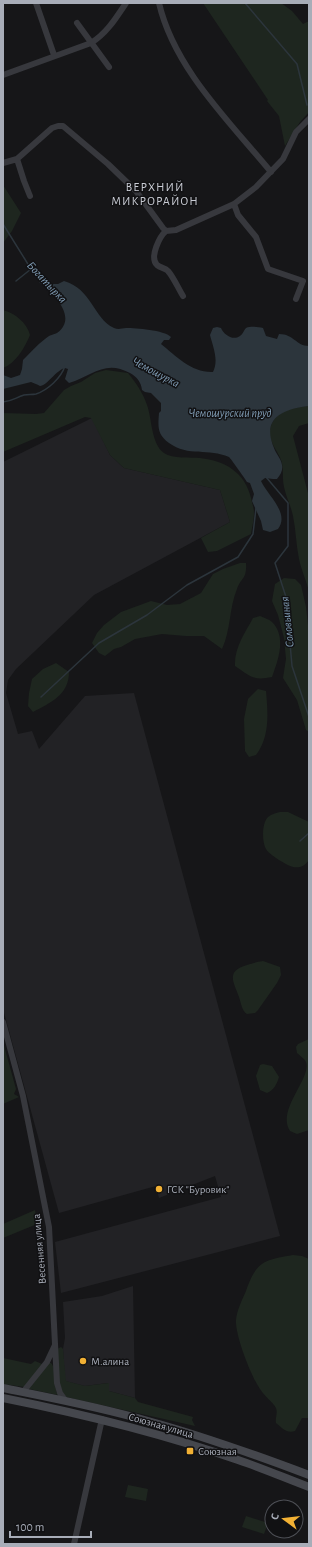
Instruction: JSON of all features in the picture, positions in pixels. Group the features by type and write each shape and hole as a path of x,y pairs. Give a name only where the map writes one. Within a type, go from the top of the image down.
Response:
{"main road":[{"name":"Союзная улица","path":"3,1388 65,1400 147,1420 242,1450 309,1475"},
{"name":"Союзная улица","path":"3,1398 63,1410 144,1430 238,1460 309,1487"},
{"path":"63,1410 65,1400"},
{"path":"144,1430 147,1420"}],"street":[{"path":"36,3 54,55"},
{"path":"3,74 91,43 101,37 126,3"},
{"path":"159,3 166,28 182,60 215,104 270,172"},
{"path":"76,23 108,67"},
{"path":"183,296 169,272 156,262 156,248 160,236 166,231 182,228 234,204 256,187 283,159 296,132 309,119"},
{"path":"3,163 17,159 52,128 63,126 108,164 136,191 159,224 166,231"},
{"path":"17,159 30,196"},
{"path":"234,204 238,215 256,237 268,269 303,281 296,299"},
{"name":"Весенняя улица","path":"3,1022 23,1096 50,1227 58,1388 65,1400"},
{"path":"23,1392 47,1362 56,1344"},
{"path":"74,1544 102,1420"}],"shaded area":[{"path":"203,3 281,3 292,11 303,24 309,21 309,112 300,122 285,146 279,116 267,101 268,100"},
{"path":"3,185 21,213 12,231 3,243"},
{"path":"3,310 12,313 20,319 26,326 30,335 16,359 8,366 3,368"},
{"path":"106,370 128,373 136,384 149,410 154,437 160,449 164,453 177,457 200,458 218,462 233,469 239,475 248,489 254,511 251,534 217,551 208,552 201,538 230,522 220,490 124,468 110,455 91,418 85,417 3,452 3,413 44,413 64,390 95,373"},
{"path":"309,406 309,423 299,426 293,436 309,497 309,591 299,559 293,516 284,487 282,463 271,440 270,431 273,421 281,413 297,407"},
{"path":"92,418 110,455 124,468 220,490 230,522 94,595 16,669 8,680 6,693 18,734 32,731 39,749 85,696 134,693 280,1236 61,1293 55,1242 221,1197 215,1176 159,1198 156,1186 59,1213 3,1009 3,462"},
{"path":"240,563 246,563 246,573 234,596 227,634 222,649 204,636 162,634 135,639 121,647 114,649 105,656 99,653 92,643 97,633 104,625 121,612 151,601 167,605 180,604 201,593 213,574"},
{"path":"284,578 295,579 301,585 306,607 309,634 309,732 306,730 297,700 283,678 286,659 284,638 278,615 272,601 275,584"},
{"path":"260,616 268,619 277,628 280,642 279,656 272,677 266,678 252,677 235,666 236,653 244,635 253,618"},
{"path":"56,663 69,672 66,687 52,701 33,712 28,706 32,679 43,669"},
{"path":"258,689 266,691 266,732 261,748 256,755 249,757 245,751 244,719 248,699"},
{"path":"280,812 288,812 309,822 309,860 301,867 293,867 284,863 270,853 265,847 263,831 266,820 271,815"},
{"path":"263,961 280,967 281,975 258,1010 255,1013 247,1014 243,1009 233,977 236,970 240,967"},
{"path":"309,1039 309,1130 297,1134 290,1131 287,1123 287,1114 290,1104 304,1077 306,1069 306,1062 297,1053 296,1047 298,1044"},
{"path":"3,1042 16,1089 14,1094 19,1097 3,1104"},
{"path":"263,1064 272,1066 279,1077 272,1090 267,1093 260,1090 256,1076 260,1065"},
{"path":"35,1210 37,1224 3,1238 3,1224"},
{"path":"293,1255 302,1256 309,1259 309,1418 302,1418 295,1431 290,1432 276,1423 276,1408 262,1392 252,1375 238,1335 236,1320 241,1301 257,1268 268,1261"},
{"path":"133,1286 135,1398 109,1391 108,1383 85,1386 65,1381 63,1302 102,1296"},
{"path":"61,1347 63,1349 66,1381 85,1386 109,1383 109,1391 135,1398 138,1402 193,1417 192,1420 195,1426 66,1397 59,1388 57,1349"},
{"path":"3,1358 31,1364 35,1361 42,1364 24,1387 3,1384"},
{"path":"49,1363 53,1366 58,1395 29,1389"},
{"path":"128,1485 148,1489 146,1501 125,1497"},
{"path":"246,1516 264,1522 264,1534 242,1527"}],"water":[{"name":"Чемошурский пруд","path":"48,279 52,284 58,284 64,281 81,290 101,318 114,328 156,331 171,337 169,340 164,340 161,344 191,367 205,372 213,372 215,367 214,349 210,335 213,328 217,327 221,328 224,333 232,338 241,335 246,328 263,328 266,336 277,339 279,334 284,335 301,344 309,346 309,406 299,407 283,413 273,422 270,429 271,438 275,450 280,458 282,470 277,479 265,478 261,481 280,511 281,523 278,529 270,532 263,530 261,521 252,501 254,494 250,483 247,482 229,457 221,454 184,450 165,440 159,430 159,413 161,411 161,403 151,393 142,390 138,380 130,373 121,369 106,368 69,383 65,379 68,369 65,368 43,385 40,386 31,382 3,389 3,375 11,378 20,375 23,360 42,341 57,333 63,327 65,320 61,305 56,298 39,282"}],"waterway":[{"path":"245,3 297,64 307,105"},
{"name":"Богатырка","path":"3,224 31,269 44,280"},
{"path":"16,281 31,269"},
{"path":"3,402 24,395 36,394 45,390 54,383 65,366"},
{"name":"Соловьиная","path":"266,477 288,503 288,546 275,563 286,597 292,666 309,717"},
{"path":"41,697 99,643 147,615 187,585 238,557 253,534 256,508"},
{"path":"300,841 309,833"}],"place":[{"name":"ГСК \"Буровик\"","path":"159,1189"},
{"name":"М.алина","path":"83,1361"},
{"name":"Союзная","path":"190,1451"}],"district":[{"name":"ВЕРХНИЙ МИКРОРАЙОН","path":"155,194"}],"water label":[{"name":"Чемошурка","path":"156,372"}]}
